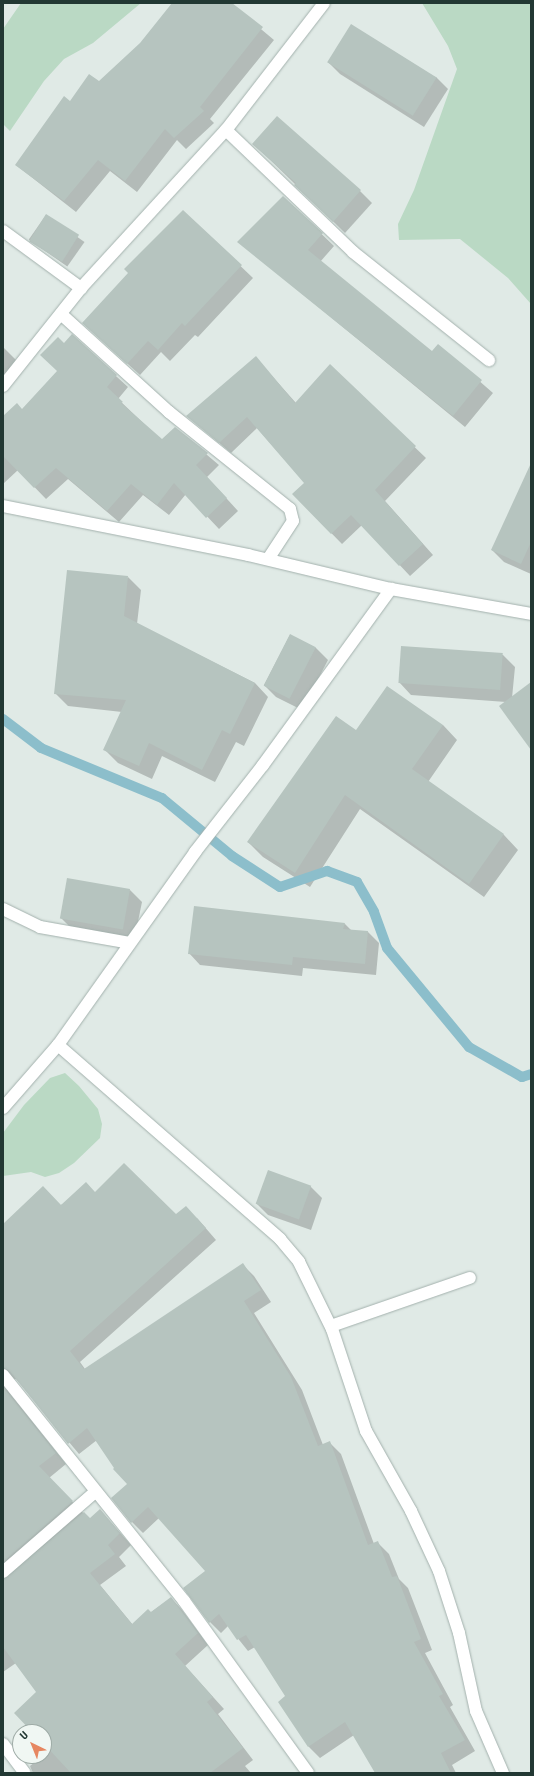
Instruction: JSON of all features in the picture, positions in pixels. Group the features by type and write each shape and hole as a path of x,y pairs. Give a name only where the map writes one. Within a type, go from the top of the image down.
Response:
{"street":[{"path":"3,386 81,288 226,130 324,3"},
{"path":"226,130 353,252 489,360"},
{"path":"3,231 81,288"},
{"path":"61,314 169,412 290,509 293,521 268,559"},
{"path":"3,506 268,559 391,589 531,614"},
{"path":"3,1108 58,1045 195,852 226,814 391,589"},
{"path":"3,909 40,927 130,943"},
{"path":"58,1045 203,1175 280,1239 299,1262 331,1326 366,1431 411,1511 439,1571 459,1633 476,1711 503,1773"},
{"path":"331,1326 470,1278"},
{"path":"3,1375 184,1601 308,1773"},
{"path":"3,1572 96,1492"},
{"path":"3,1744 25,1773"}],"green space":[{"path":"21,3 141,3 93,43 64,59 44,81 10,131 3,124 3,29"},
{"path":"422,3 531,3 531,304 508,278 460,239 399,240 398,224 414,190 457,69 448,46"},
{"path":"65,1073 79,1086 98,1109 102,1124 100,1138 74,1163 59,1173 45,1177 31,1172 3,1176 3,1133 24,1105 50,1078"}],"building":[{"path":"172,3 232,3 263,27 200,107 204,111 174,138 165,129 125,181 98,160 64,201 15,165 64,96 70,101 89,74 99,81 140,43"},
{"path":"351,24 437,78 413,116 327,62"},
{"path":"277,116 361,190 333,222 294,185 296,183 252,144"},
{"path":"283,196 323,233 308,250 432,351 438,344 482,380 453,416 237,242"},
{"path":"183,210 242,265 185,326 182,323 158,350 148,341 127,364 82,323 128,273 124,269"},
{"path":"46,214 79,235 62,262 29,241"},
{"path":"72,334 117,375 107,387 123,402 121,403 162,439 175,427 208,453 196,465 227,498 206,518 174,483 157,505 131,484 107,511 56,468 34,488 3,456 3,416 17,403 22,409 57,371 40,355 58,337 64,343"},
{"path":"256,356 295,403 330,364 416,446 375,490 423,544 399,566 351,515 331,534 292,494 304,483 247,417 219,443 186,416"},
{"path":"531,463 531,542 521,564 491,550"},
{"path":"67,570 128,576 124,616 255,683 230,734 222,730 202,770 149,743 139,766 103,750 126,700 54,694"},
{"path":"290,634 316,647 290,699 264,686"},
{"path":"401,646 503,653 500,690 398,683"},
{"path":"531,682 531,750 499,706"},
{"path":"387,686 443,725 412,769 504,834 469,884 345,795 295,873 247,842 336,716 356,730"},
{"path":"67,878 130,889 123,929 60,918"},
{"path":"194,906 345,923 343,929 368,931 365,964 293,957 292,965 188,954"},
{"path":"124,1163 176,1214 186,1206 206,1228 70,1351 84,1369 243,1263 261,1290 244,1301 291,1377 318,1446 330,1441 368,1545 378,1541 392,1577 397,1576 421,1639 414,1642 443,1694 439,1696 465,1740 441,1753 451,1773 375,1773 345,1722 308,1747 278,1702 285,1696 246,1635 237,1640 219,1614 209,1623 183,1588 205,1571 148,1507 131,1523 111,1498 127,1484 113,1469 114,1468 87,1428 68,1444 9,1370 3,1368 3,1224 43,1186 61,1205 86,1182 95,1192"},
{"path":"268,1170 311,1186 299,1220 256,1204"},
{"path":"3,1387 56,1453 39,1466 73,1501 3,1562"},
{"path":"100,1509 120,1533 108,1545 115,1554 90,1573 132,1624 148,1609 151,1612 171,1597 198,1633 175,1654 213,1697 207,1702 243,1748 210,1773 71,1773 52,1753 52,1724 24,1724 14,1713 36,1692 3,1647 3,1579 84,1512 90,1518"}],"waterway":[{"path":"3,719 41,748 162,798 232,856 280,887 327,871 357,882 374,912 387,948 469,1047 522,1077 531,1074"}]}
